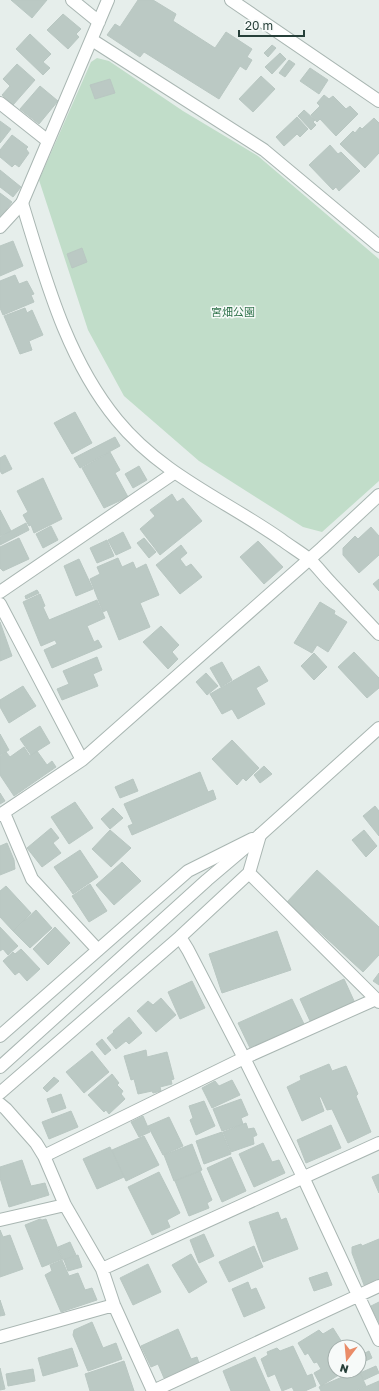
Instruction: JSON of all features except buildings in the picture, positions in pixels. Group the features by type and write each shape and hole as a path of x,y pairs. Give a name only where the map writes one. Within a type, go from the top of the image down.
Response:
{"street":[{"path":"72,0 99,22"},
{"path":"0,227 22,203 108,0"},
{"path":"230,0 379,101"},
{"path":"92,40 264,150 379,246"},
{"path":"0,103 48,141"},
{"path":"22,203 47,283 78,359 95,390 117,420 144,448 174,473 203,492 258,523 309,559 379,634"},
{"path":"0,592 174,473"},
{"path":"98,950 32,879 2,814 82,760 379,495"},
{"path":"0,604 82,760"},
{"path":"0,1067 207,880 260,835 379,728"},
{"path":"0,1093 180,937 249,873 260,835"},
{"path":"0,1036 188,871 260,835"},
{"path":"44,1156 244,1058 377,1001 249,873"},
{"path":"180,937 244,1058 303,1177 379,1340"},
{"path":"0,1104 36,1143 44,1156 65,1205 102,1269 114,1305 153,1391 379,1286"},
{"path":"102,1269 379,1143"},
{"path":"0,1220 65,1205"},
{"path":"0,1337 114,1305"}],"green space":[{"name":"宮畑公園","path":"97,58 109,61 183,111 258,156 379,259 379,481 322,532 303,527 199,461 124,396 88,330 39,180 91,62"}]}
